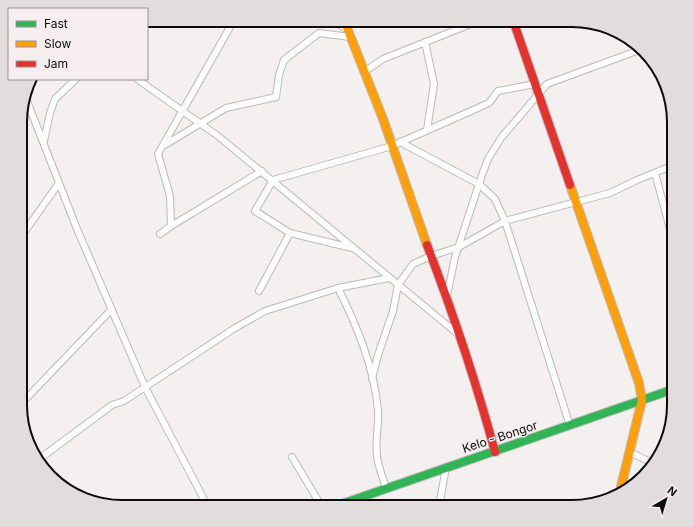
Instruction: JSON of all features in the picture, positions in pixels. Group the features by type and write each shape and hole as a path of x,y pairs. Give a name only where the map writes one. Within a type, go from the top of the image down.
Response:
{"main road":[{"path":"347,27 447,297 458,334 480,395 495,452"},
{"path":"515,27 639,383 642,400 621,486"},
{"name":"Kelo - Bongor","path":"353,500 667,391"}],"street":[{"path":"171,226 170,196 158,154 230,27"},
{"path":"341,27 349,33"},
{"path":"349,33 350,27"},
{"path":"364,72 383,59 463,27"},
{"path":"162,146 226,108 276,97 279,75 284,60 319,33 349,33"},
{"path":"425,42 434,84 427,130"},
{"path":"447,297 459,247 479,184 494,148 547,84 636,51"},
{"path":"44,141 55,98 75,80"},
{"path":"138,80 200,123 262,171 352,248 458,334"},
{"path":"352,248 290,233 256,211 273,180 392,146 489,103 498,91 535,84"},
{"path":"29,105 111,310 145,387 204,500"},
{"path":"400,142 479,184 495,199 505,221 570,426"},
{"path":"372,378 393,311 398,285 413,264 431,256 459,247 505,221 610,193 667,168"},
{"path":"160,234 262,171"},
{"path":"655,173 667,218"},
{"path":"27,228 59,183"},
{"path":"259,291 290,233"},
{"path":"42,457 112,404 124,401 235,328 265,311 338,288 390,278"},
{"path":"338,288 354,320 372,378 378,411 377,458 386,488"},
{"path":"27,398 111,310"},
{"path":"630,452 648,461"},
{"path":"292,457 318,500"},
{"path":"439,500 446,467"}],"traffic: fast":[{"path":"353,500 667,391"}],"traffic: slow":[{"path":"347,27 383,119 427,245"},
{"path":"570,185 639,383 642,400 621,486"}],"traffic: jam":[{"path":"515,27 570,185"},
{"path":"427,245 464,347 495,452"}]}
